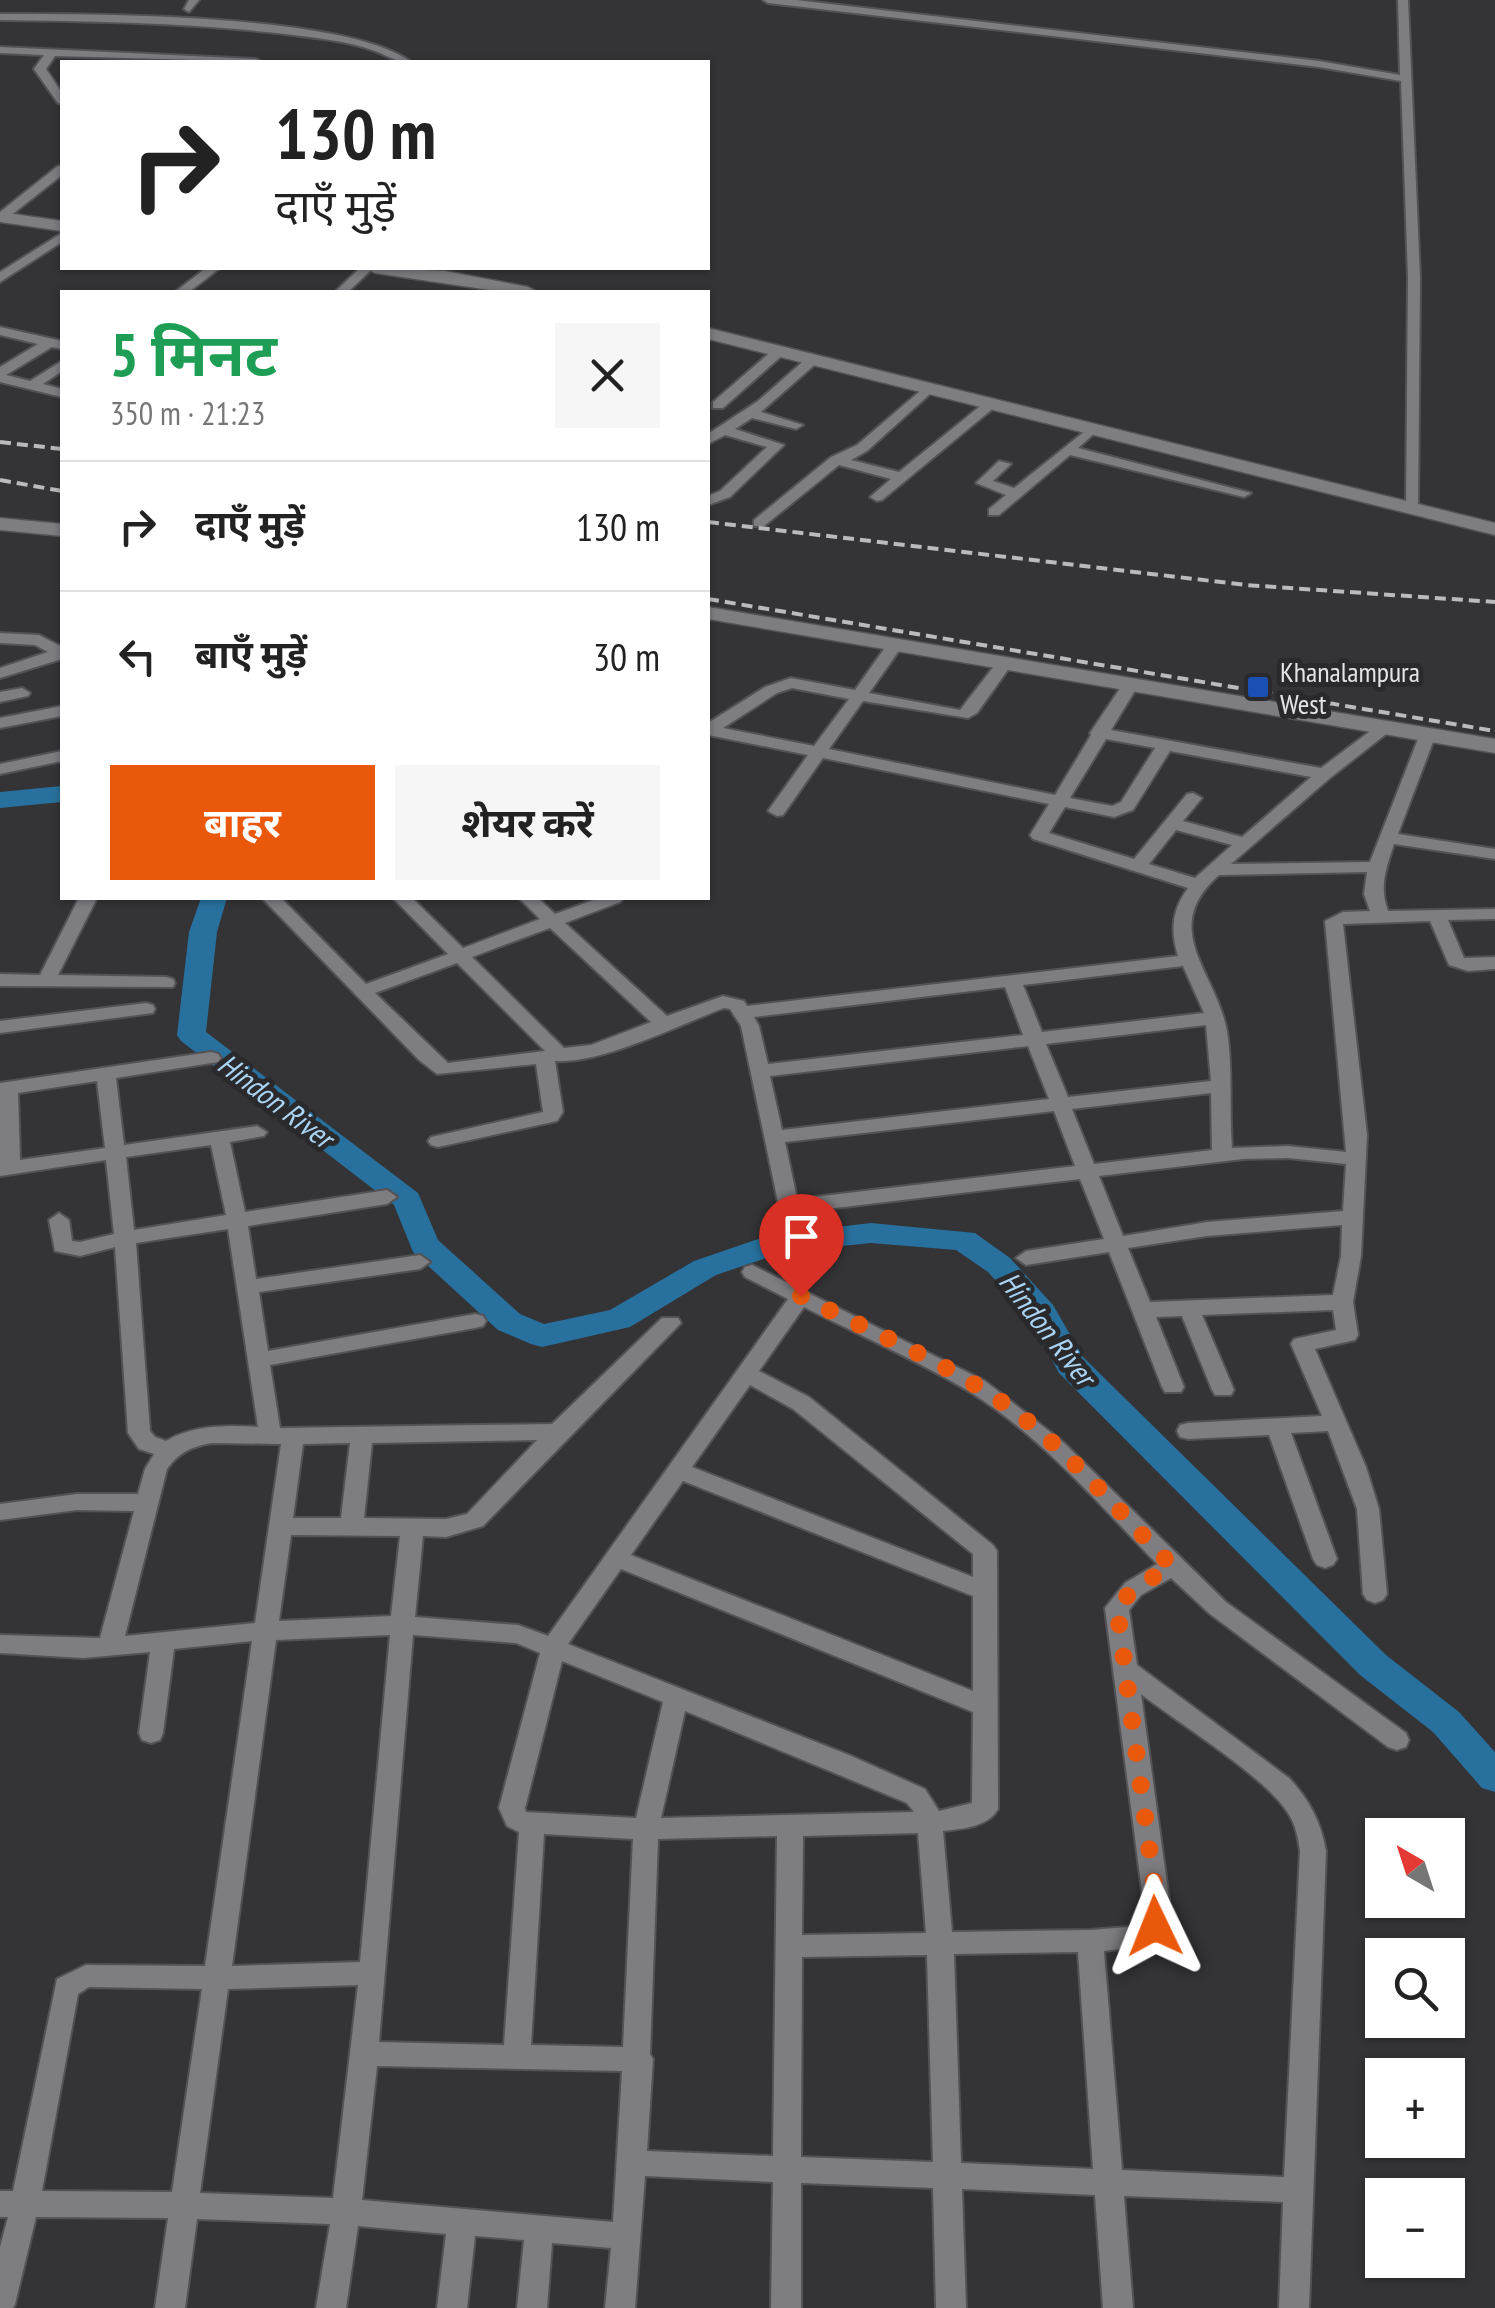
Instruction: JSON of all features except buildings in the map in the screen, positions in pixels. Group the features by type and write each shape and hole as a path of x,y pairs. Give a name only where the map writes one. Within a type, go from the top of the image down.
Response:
{"street":[{"path":"768,0 1319,64 1406,79"},
{"path":"1404,0 1414,296 1413,510"},
{"path":"0,17 162,22 314,35 369,45 401,60"},
{"path":"0,50 199,60"},
{"path":"255,60 264,50"},
{"path":"53,51 40,69 60,98"},
{"path":"3,219 60,171"},
{"path":"3,219 60,226"},
{"path":"0,278 60,238"},
{"path":"185,290 211,270"},
{"path":"344,290 365,270"},
{"path":"418,270 518,290"},
{"path":"0,331 56,344"},
{"path":"711,338 1495,530"},
{"path":"0,376 56,344"},
{"path":"718,404 779,352"},
{"path":"710,439 750,413 813,360"},
{"path":"32,385 60,366"},
{"path":"0,376 60,392"},
{"path":"759,523 828,464 862,448 926,390"},
{"path":"877,497 988,406"},
{"path":"750,413 796,425"},
{"path":"710,500 725,494 777,445 723,430"},
{"path":"994,512 1090,431"},
{"path":"1068,450 1244,493"},
{"path":"840,460 902,477"},
{"path":"1004,464 983,483 1016,493"},
{"path":"0,524 60,530"},
{"path":"710,616 1495,746"},
{"path":"0,638 39,640 60,652"},
{"path":"777,811 895,646"},
{"path":"0,673 60,654"},
{"path":"710,729 782,685 802,682 962,715 972,710 1004,664"},
{"path":"1131,684 1040,831 1043,838 1198,885"},
{"path":"0,697 22,692"},
{"path":"0,723 60,711"},
{"path":"1222,1155 1214,1018 1188,960 1180,929 1183,910 1198,885 1214,870 1324,774 1387,727"},
{"path":"710,730 1121,811 1166,745"},
{"path":"1098,732 1324,774"},
{"path":"1381,916 1373,894 1377,867 1428,734"},
{"path":"0,768 60,756"},
{"path":"1139,864 1193,798"},
{"path":"1173,824 1245,843"},
{"path":"1388,838 1495,854"},
{"path":"1214,870 1377,867"},
{"path":"46,981 87,900"},
{"path":"273,900 444,1070 553,1057 618,1044 723,1002 737,1005 744,1012 762,1071 788,1202 793,1206 1222,1155 1288,1152 1356,1159"},
{"path":"404,900 553,1057 550,1117 438,1141"},
{"path":"530,900 666,1026"},
{"path":"362,992 608,900"},
{"path":"1375,1594 1368,1509 1302,1344 1347,1335 1342,1302 1353,1217 1357,1135 1334,922 1344,916 1495,914"},
{"path":"1436,915 1456,961 1468,966 1495,963"},
{"path":"744,1012 1188,960"},
{"path":"0,980 166,984"},
{"path":"1012,982 1174,1387"},
{"path":"0,1027 146,1008"},
{"path":"762,1071 1214,1018"},
{"path":"211,1058 4,1089 5,1168 257,1132"},
{"path":"106,1074 125,1238 139,1433 147,1442 168,1450"},
{"path":"776,1137 1218,1086"},
{"path":"170,2308 282,1526 281,1436 258,1360 219,1138"},
{"path":"59,1220 62,1246 69,1250 387,1198"},
{"path":"1026,1258 1237,1226 1353,1217"},
{"path":"247,1287 420,1262"},
{"path":"752,1272 978,1386 1009,1407 1047,1438 1218,1608 1397,1740"},
{"path":"745,1373 785,1391 976,1539 985,1551 985,1809 966,1818 930,1822 790,1825 646,1828 532,1824 516,1819 512,1808 554,1646 680,1471 745,1373 801,1296"},
{"path":"1143,1310 1342,1302"},
{"path":"1189,1308 1222,1390"},
{"path":"258,1360 475,1322"},
{"path":"282,1526 446,1528 475,1520 670,1323"},
{"path":"1188,1431 1336,1422"},
{"path":"1277,1426 1326,1559"},
{"path":"110,1647 157,1465 168,1450 212,1436 558,1432"},
{"path":"352,1527 362,1434"},
{"path":"680,1471 986,1591"},
{"path":"0,1512 77,1502 148,1503"},
{"path":"331,2308 348,2212 374,1973 412,1528"},
{"path":"616,1558 982,1705"},
{"path":"792,1946 1149,1936 1157,1915 1117,1608 1133,1589 1172,1566"},
{"path":"0,1644 110,1647 264,1631 402,1625 518,1634 904,1790 925,1806 930,1822 940,1943 952,2308"},
{"path":"151,1733 163,1642"},
{"path":"1127,1672 1280,1785 1299,1805 1310,1828 1313,1851 1294,2308"},
{"path":"620,2308 639,2059 646,1828 676,1696"},
{"path":"517,2057 532,1824"},
{"path":"786,2308 792,1946 790,1825"},
{"path":"1090,1940 1118,2308"},
{"path":"0,2304 12,2204 66,1987 86,1976 218,1978 374,1973"},
{"path":"364,2054 639,2059"},
{"path":"632,2162 1298,2190"},
{"path":"12,2204 185,2205 348,2212 626,2236"},
{"path":"452,2308 462,2224"},
{"path":"532,2308 539,2230"}],"waterway":[{"name":"Hindon River","path":"0,800 60,794"},
{"name":"Hindon River","path":"213,900 203,932 191,1035 407,1200 424,1245 509,1322 542,1336 619,1319 705,1268 781,1242 871,1233 964,1240 999,1265 1042,1313 1071,1365 1373,1665 1446,1722 1495,1777"}],"railway":[{"path":"0,442 60,449"},
{"path":"0,480 60,491"},
{"path":"710,522 1246,585 1495,602"},
{"path":"710,599 1495,731"}],"place":[{"name":"Khanalampura West","path":"1258,687"}],"route":[{"path":"801,1296 978,1386 1009,1407 1047,1438 1172,1566 1133,1589 1117,1608 1156,1899 1155,1926"}]}
